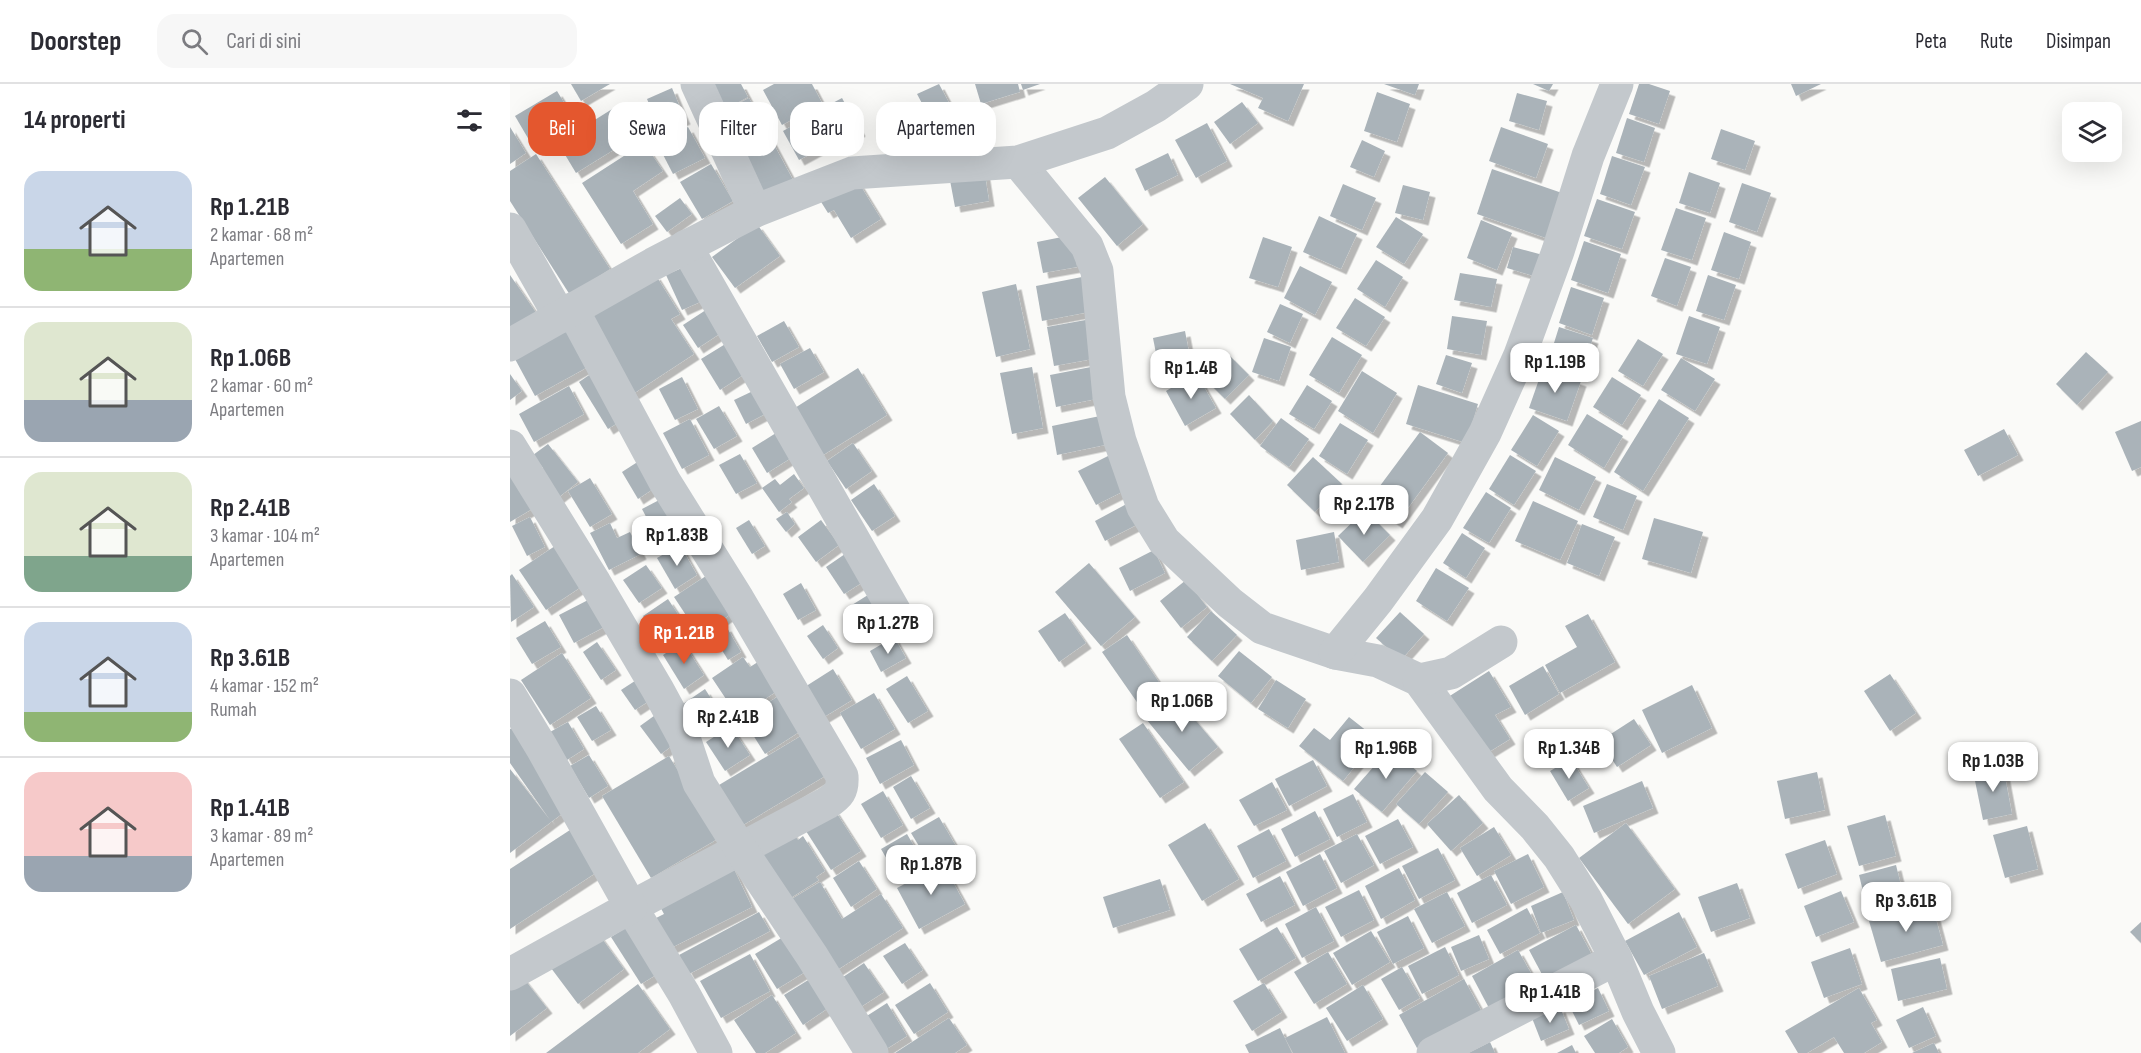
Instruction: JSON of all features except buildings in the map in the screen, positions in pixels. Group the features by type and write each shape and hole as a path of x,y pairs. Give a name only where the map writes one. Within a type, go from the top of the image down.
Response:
{"street":[{"path":"697,84 755,211"},
{"path":"510,345 686,246 755,211 852,172 1018,162 1107,133 1156,106 1187,84"},
{"path":"1335,653 1378,600 1437,519 1485,433 1520,355 1558,251 1588,156 1617,84"},
{"path":"1018,162 1087,246 1097,271 1110,396 1120,441 1143,507 1164,541 1230,603 1262,628 1335,653 1378,661 1419,680 1498,789 1535,827 1559,857 1586,900 1659,1053"},
{"path":"510,229 566,313 665,482 738,599 842,776 843,786 840,794 741,850 631,907 510,974"},
{"path":"686,246 899,619"},
{"path":"510,446 596,583 658,690 684,738 699,783 812,956 872,1053"},
{"path":"1419,680 1451,673 1501,642"},
{"path":"510,695 542,747 716,1053"},
{"path":"1433,1053 1616,959"}]}
